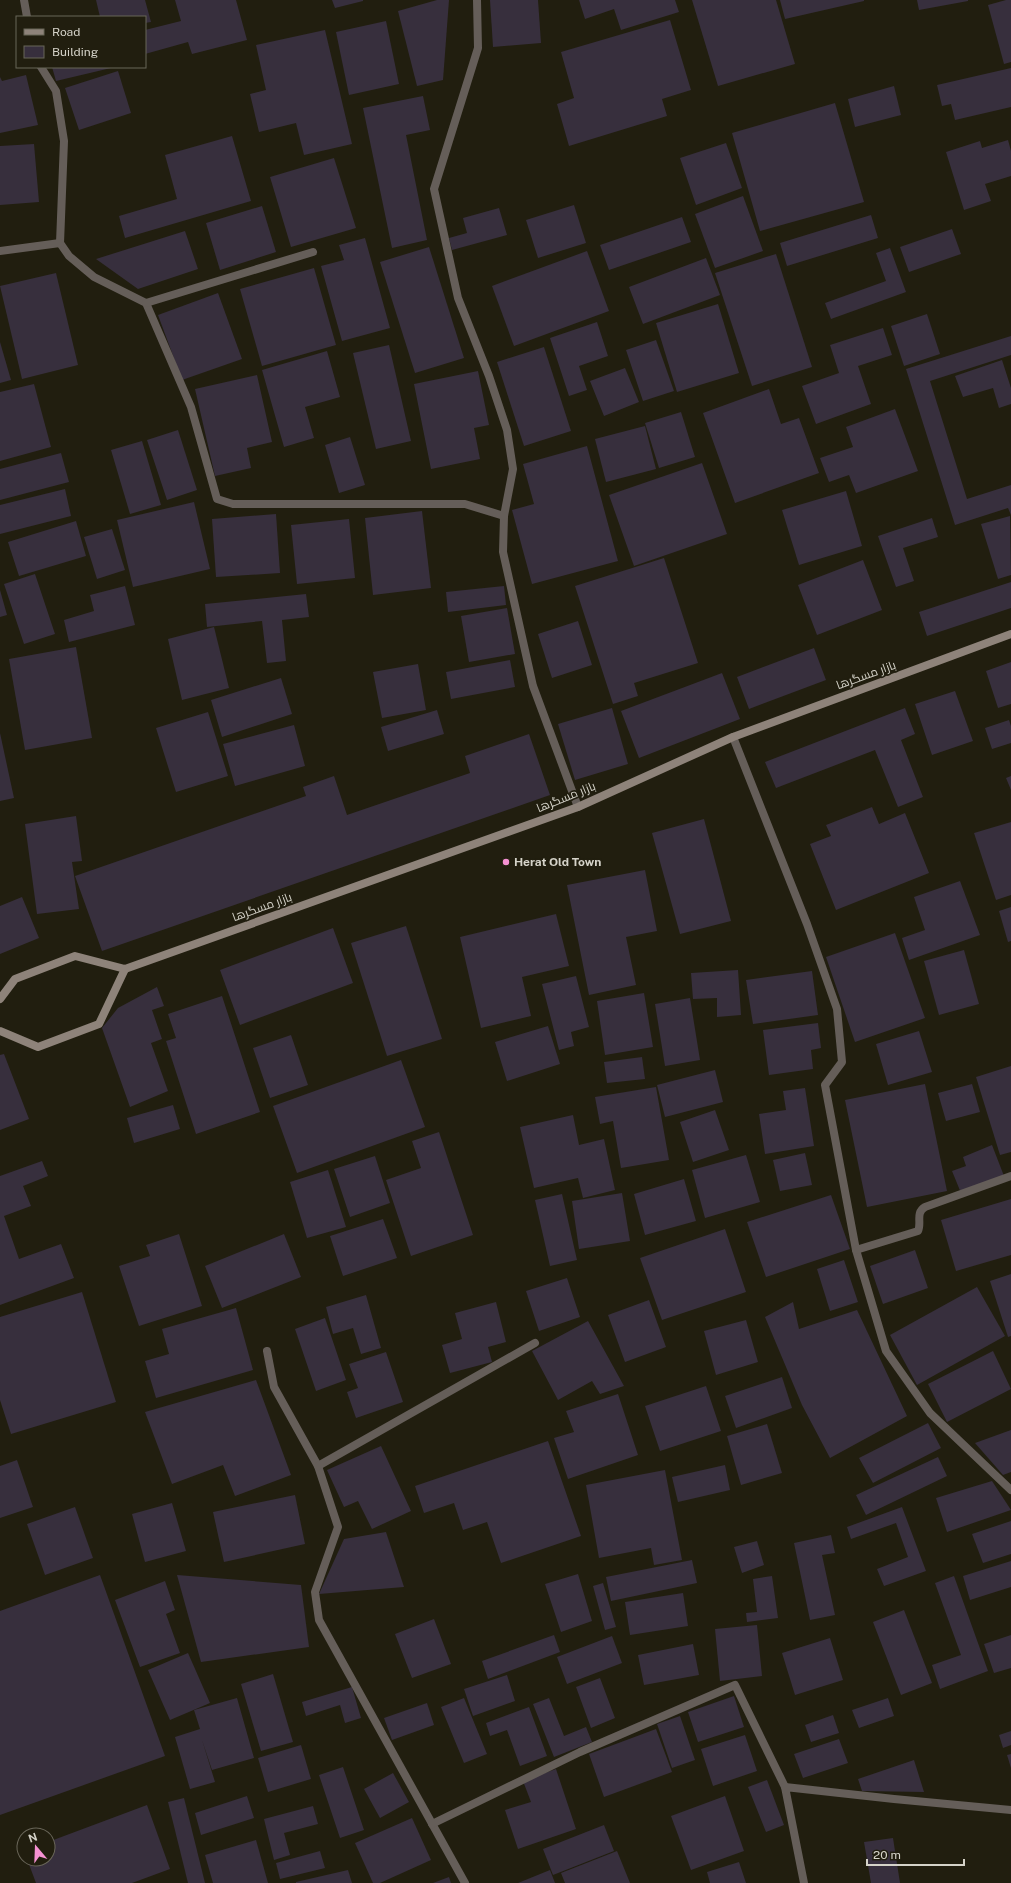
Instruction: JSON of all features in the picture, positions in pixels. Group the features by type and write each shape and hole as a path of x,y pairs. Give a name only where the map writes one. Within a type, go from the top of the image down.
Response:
{"street":[{"path":"24,0 27,16"},
{"path":"477,0 478,48 434,189 458,298 489,376 507,430 513,469 504,516 503,552 533,686 578,807"},
{"path":"42,68 56,91 64,141 60,243 69,256 94,277 146,303 191,407 217,499 233,504 465,504 504,516"},
{"path":"0,251 60,243"},
{"path":"146,303 314,252"},
{"name":"بازار مسگرها","path":"125,968 578,807 734,737 1011,634"},
{"path":"734,737 807,924 837,1009 842,1062 825,1085 856,1250 886,1351 930,1413 1011,1490"},
{"path":"0,1000 15,979 75,956 125,968 99,1024 38,1047 0,1031"},
{"path":"856,1250 918,1232 920,1227 920,1210 1011,1176"},
{"path":"318,1466 535,1343"},
{"path":"267,1351 274,1387 318,1466 338,1526 315,1592 319,1620 465,1883"},
{"path":"432,1824 580,1752 736,1685 785,1786 804,1883"},
{"path":"785,1786 894,1799 1011,1810"}],"building":[{"path":"96,0 145,0 151,22 146,23 146,16 100,16"},
{"path":"175,0 236,0 247,40 192,54 188,42 146,54 146,30 181,21"},
{"path":"332,0 363,0 363,1 335,8"},
{"path":"437,0 449,0 443,80 417,86 398,11"},
{"path":"490,0 538,0 541,43 493,47"},
{"path":"579,0 675,0 679,12 621,30 614,9 585,19"},
{"path":"692,0 776,0 795,64 718,86"},
{"path":"780,0 864,0 864,1 785,19"},
{"path":"917,0 968,0 968,1 919,10"},
{"path":"1011,0 1011,62 1004,64 988,5"},
{"path":"670,20 691,90 662,99 667,116 569,146 557,104 574,98 561,52"},
{"path":"386,21 399,84 349,95 336,32"},
{"path":"325,30 352,144 304,155 296,123 259,132 250,94 266,90 256,45"},
{"path":"52,68 111,68 56,81"},
{"path":"1011,68 1011,107 955,120 951,104 942,106 937,85"},
{"path":"118,71 131,113 79,130 65,88"},
{"path":"26,75 38,125 0,133 0,77 2,81"},
{"path":"894,86 901,115 855,127 848,99"},
{"path":"423,96 430,130 406,135 427,240 392,248 363,108"},
{"path":"835,103 864,202 760,231 732,133"},
{"path":"232,136 251,201 125,238 119,216 177,199 165,155"},
{"path":"1008,140 1011,151 1011,176 985,184 991,201 964,210 946,152 980,141 982,148"},
{"path":"726,143 742,188 696,205 680,158"},
{"path":"34,144 39,202 0,205 0,146"},
{"path":"334,158 356,228 291,247 270,177"},
{"path":"743,196 763,251 715,268 695,214"},
{"path":"574,205 586,243 538,258 526,220"},
{"path":"262,206 276,252 220,270 206,223"},
{"path":"499,208 507,235 452,250 449,238 467,233 463,218"},
{"path":"871,215 878,238 787,266 780,243"},
{"path":"682,217 691,242 609,270 600,245"},
{"path":"952,229 961,254 909,272 900,247"},
{"path":"185,231 198,269 138,289 96,259"},
{"path":"365,238 390,328 342,341 321,266 344,260 339,245"},
{"path":"429,247 464,358 415,373 380,262"},
{"path":"890,248 906,292 831,319 825,303 886,281 876,253"},
{"path":"587,251 609,311 514,346 492,286"},
{"path":"776,254 812,367 752,386 715,273"},
{"path":"706,258 720,295 643,324 629,287"},
{"path":"314,268 336,345 262,366 240,289"},
{"path":"56,273 78,365 22,379 0,286"},
{"path":"218,293 242,359 182,380 158,315"},
{"path":"718,304 739,373 677,392 656,323"},
{"path":"927,314 940,354 904,366 891,326"},
{"path":"597,322 608,356 579,366 587,390 569,396 550,338"},
{"path":"883,328 892,355 858,366 871,404 816,424 802,386 839,373 830,345"},
{"path":"1011,336 1011,355 930,381 967,499 1011,485 1011,515 1008,508 955,525 906,369"},
{"path":"656,340 674,391 643,401 626,350"},
{"path":"0,342 11,380 0,383"},
{"path":"389,345 411,441 376,449 353,353"},
{"path":"544,347 571,431 524,446 497,362"},
{"path":"327,351 340,397 305,407 314,438 284,447 262,370"},
{"path":"1002,360 1011,388 1011,404 999,408 993,388 963,397 955,376"},
{"path":"625,368 639,402 604,416 590,381"},
{"path":"478,371 489,425 474,428 480,459 431,469 414,384"},
{"path":"257,375 272,442 247,448 251,468 215,476 195,389"},
{"path":"34,384 51,447 0,461 0,392"},
{"path":"769,389 781,424 799,418 819,473 735,503 703,413"},
{"path":"895,409 918,471 856,493 849,475 829,482 820,458 853,447 846,427"},
{"path":"681,412 695,457 659,468 645,423"},
{"path":"645,426 656,469 606,482 595,439"},
{"path":"178,430 197,490 167,500 147,440"},
{"path":"350,437 365,485 339,493 325,445"},
{"path":"142,441 161,505 130,514 111,450"},
{"path":"587,446 618,561 532,584 512,510 534,504 523,464"},
{"path":"61,453 69,482 0,500 0,469"},
{"path":"702,463 727,534 634,566 609,495"},
{"path":"65,489 71,516 0,534 0,505"},
{"path":"846,491 862,546 799,565 782,510"},
{"path":"194,502 210,569 133,587 117,520"},
{"path":"422,511 431,588 373,595 365,518"},
{"path":"276,514 280,573 216,577 212,519"},
{"path":"1010,516 1011,575 998,579 981,524"},
{"path":"932,518 938,537 903,548 914,581 896,587 878,536"},
{"path":"349,519 355,578 297,584 291,525"},
{"path":"76,521 86,556 19,576 8,542"},
{"path":"112,529 125,570 97,579 84,537"},
{"path":"664,558 698,663 634,683 638,696 613,704 575,586"},
{"path":"863,560 882,610 817,635 798,585"},
{"path":"35,574 55,634 24,644 4,584"},
{"path":"1011,582 1011,608 927,636 919,612"},
{"path":"125,586 135,625 69,642 64,620 94,611 90,595"},
{"path":"504,586 506,605 448,612 446,592"},
{"path":"0,590 7,615 0,617"},
{"path":"306,594 309,617 282,620 286,661 267,663 262,621 207,627 205,604"},
{"path":"507,608 515,654 469,662 461,616"},
{"path":"578,621 592,665 552,678 538,634"},
{"path":"214,627 229,688 182,700 168,639"},
{"path":"76,647 92,738 25,750 9,659"},
{"path":"814,648 826,680 749,709 737,677"},
{"path":"510,660 515,687 451,699 446,672"},
{"path":"1011,662 1011,704 998,708 986,671"},
{"path":"418,664 426,710 382,718 373,672"},
{"path":"722,673 740,719 639,758 621,711"},
{"path":"281,678 292,714 222,737 211,700"},
{"path":"955,691 973,741 932,755 915,704"},
{"path":"612,708 628,764 575,780 558,724"},
{"path":"905,708 915,734 901,740 923,797 898,807 875,750 776,788 765,762"},
{"path":"437,710 444,734 388,751 381,727"},
{"path":"208,712 228,776 176,792 156,728"},
{"path":"1009,720 1011,726 1011,743 992,749 985,728"},
{"path":"294,725 305,766 235,786 223,744"},
{"path":"0,733 14,798 0,801"},
{"path":"529,734 550,795 102,951 75,876 306,796 303,787 334,776 347,815 470,773 465,756"},
{"path":"1011,776 1011,790 1006,778"},
{"path":"872,807 879,824 905,813 929,873 836,910 810,844 831,836 826,825"},
{"path":"76,816 82,861 72,862 79,909 37,914 25,824"},
{"path":"704,819 731,921 680,934 652,833"},
{"path":"1011,822 1011,895 996,900 974,833"},
{"path":"645,870 657,931 626,937 636,985 589,995 567,885"},
{"path":"960,881 980,935 909,960 902,938 925,930 914,897"},
{"path":"22,897 39,938 0,954 0,906"},
{"path":"1011,907 1011,941 1008,942 999,911"},
{"path":"556,914 569,966 522,977 531,1016 481,1028 460,937"},
{"path":"406,926 442,1039 387,1056 351,943"},
{"path":"333,928 353,983 240,1025 220,970"},
{"path":"895,933 925,1018 855,1042 826,957"},
{"path":"964,950 979,1004 939,1015 924,961"},
{"path":"738,970 741,1015 717,1017 717,998 693,999 691,973"},
{"path":"812,971 818,1015 753,1024 746,980"},
{"path":"576,976 589,1027 571,1032 574,1046 559,1050 542,984"},
{"path":"157,987 164,1006 152,1010 162,1039 151,1043 168,1091 130,1107 102,1028 118,1008"},
{"path":"644,993 653,1047 605,1055 597,1001"},
{"path":"222,996 260,1112 196,1134 166,1041 176,1038 168,1014"},
{"path":"690,998 700,1060 665,1066 655,1004"},
{"path":"818,1023 821,1048 811,1050 813,1069 769,1075 763,1030"},
{"path":"548,1026 560,1064 507,1081 495,1042"},
{"path":"919,1031 932,1072 888,1085 876,1044"},
{"path":"291,1035 308,1085 270,1098 253,1048"},
{"path":"4,1054 29,1119 0,1130 0,1055"},
{"path":"642,1057 645,1079 607,1083 604,1062"},
{"path":"401,1060 425,1127 297,1173 273,1106"},
{"path":"1011,1066 1011,1152 1000,1155 976,1077"},
{"path":"715,1070 723,1102 665,1117 657,1085"},
{"path":"925,1084 947,1191 867,1207 845,1100"},
{"path":"972,1084 980,1112 946,1121 938,1093"},
{"path":"656,1087 669,1160 621,1168 613,1121 600,1124 595,1097"},
{"path":"805,1088 814,1146 765,1154 759,1114 786,1110 783,1091"},
{"path":"173,1105 180,1129 134,1143 127,1118"},
{"path":"715,1110 729,1150 693,1162 680,1122"},
{"path":"573,1115 579,1145 604,1139 615,1190 583,1198 578,1178 534,1188 520,1127"},
{"path":"439,1132 473,1235 411,1256 386,1180 421,1168 412,1141"},
{"path":"992,1145 1004,1176 961,1193 952,1171 966,1166 963,1157"},
{"path":"805,1153 812,1185 780,1191 773,1160"},
{"path":"746,1155 760,1202 705,1218 692,1170"},
{"path":"375,1156 390,1203 350,1217 334,1169"},
{"path":"42,1161 48,1176 23,1186 31,1206 4,1216 19,1259 61,1244 74,1278 0,1305 0,1176"},
{"path":"328,1170 346,1227 307,1238 290,1182"},
{"path":"684,1179 696,1221 645,1235 634,1194"},
{"path":"622,1193 630,1241 579,1249 572,1201"},
{"path":"562,1194 577,1260 550,1266 535,1200"},
{"path":"831,1195 850,1249 766,1277 747,1222"},
{"path":"1011,1199 1011,1255 956,1271 941,1220"},
{"path":"383,1219 397,1258 343,1276 330,1236"},
{"path":"725,1229 746,1292 662,1320 640,1258"},
{"path":"179,1234 202,1306 139,1326 119,1266 150,1256 146,1245"},
{"path":"284,1234 301,1277 222,1308 205,1266"},
{"path":"915,1250 928,1288 883,1304 870,1266"},
{"path":"844,1260 858,1302 830,1311 817,1269"},
{"path":"1011,1274 1011,1336 1008,1337 990,1281"},
{"path":"567,1278 580,1317 539,1331 526,1291"},
{"path":"977,1287 1005,1336 917,1385 890,1335"},
{"path":"82,1292 116,1402 11,1434 0,1400 0,1317"},
{"path":"366,1295 381,1348 361,1354 353,1328 333,1334 326,1307"},
{"path":"649,1300 666,1347 625,1362 608,1315"},
{"path":"496,1302 506,1342 488,1347 492,1362 450,1373 442,1345 462,1339 455,1313"},
{"path":"793,1302 799,1329 857,1310 907,1416 830,1458 802,1405 765,1317"},
{"path":"236,1308 253,1370 156,1398 145,1361 169,1354 162,1329"},
{"path":"325,1318 346,1380 316,1391 295,1329"},
{"path":"746,1320 758,1362 716,1375 704,1331"},
{"path":"588,1321 624,1386 600,1394 592,1381 558,1400 532,1351"},
{"path":"993,1351 1011,1389 947,1422 928,1384"},
{"path":"386,1352 403,1402 356,1418 347,1392 358,1388 349,1364"},
{"path":"782,1377 792,1408 736,1428 725,1396"},
{"path":"256,1380 291,1475 235,1496 223,1465 172,1484 145,1412"},
{"path":"706,1386 721,1431 660,1451 645,1406"},
{"path":"618,1394 638,1455 568,1479 554,1438 574,1432 566,1411"},
{"path":"928,1423 941,1448 873,1483 859,1458"},
{"path":"767,1424 782,1473 741,1485 727,1436"},
{"path":"1011,1430 1011,1472 1003,1475 975,1443"},
{"path":"548,1441 581,1536 501,1563 487,1522 463,1530 454,1503 424,1513 415,1486"},
{"path":"381,1446 411,1511 372,1529 358,1501 344,1507 327,1470"},
{"path":"938,1457 947,1476 866,1515 856,1495"},
{"path":"17,1460 33,1507 0,1518 0,1466"},
{"path":"725,1465 730,1490 678,1502 672,1477"},
{"path":"665,1470 682,1560 654,1565 651,1548 599,1558 586,1485"},
{"path":"992,1481 1011,1510 947,1532 936,1498"},
{"path":"295,1495 305,1544 224,1562 213,1512"},
{"path":"172,1503 186,1551 145,1562 132,1514"},
{"path":"75,1507 93,1558 45,1575 27,1524"},
{"path":"902,1507 926,1571 884,1586 877,1569 908,1557 896,1523 851,1539 847,1527"},
{"path":"1011,1521 1011,1554 983,1563 972,1534"},
{"path":"386,1532 404,1587 319,1594 344,1539"},
{"path":"831,1535 835,1553 822,1555 835,1615 810,1620 794,1543"},
{"path":"757,1541 764,1565 742,1573 734,1547"},
{"path":"692,1560 697,1583 611,1601 606,1577"},
{"path":"1011,1561 1011,1587 970,1600 963,1576"},
{"path":"578,1574 592,1621 561,1632 545,1584"},
{"path":"100,1575 165,1756 0,1815 0,1611"},
{"path":"177,1575 301,1585 309,1647 201,1662"},
{"path":"772,1576 778,1618 747,1622 746,1613 757,1612 753,1579"},
{"path":"954,1576 988,1671 940,1689 932,1665 961,1655 935,1583"},
{"path":"165,1581 175,1610 166,1614 180,1653 140,1667 115,1600"},
{"path":"603,1583 616,1627 605,1630 593,1586"},
{"path":"683,1593 688,1626 630,1635 625,1602"},
{"path":"904,1610 932,1683 901,1695 873,1622"},
{"path":"434,1619 451,1664 412,1678 395,1634"},
{"path":"757,1625 762,1676 720,1681 715,1629"},
{"path":"554,1635 560,1652 488,1679 482,1661"},
{"path":"1011,1635 1011,1668 994,1673 984,1644"},
{"path":"612,1636 622,1663 567,1684 557,1657"},
{"path":"830,1638 843,1680 795,1695 782,1653"},
{"path":"693,1644 699,1675 644,1685 638,1655"},
{"path":"188,1653 210,1703 170,1720 148,1670"},
{"path":"273,1674 293,1742 261,1751 241,1684"},
{"path":"507,1675 515,1701 473,1716 464,1689"},
{"path":"600,1678 615,1718 591,1728 576,1687"},
{"path":"352,1687 361,1718 345,1723 340,1705 306,1716 302,1702"},
{"path":"734,1696 744,1727 698,1742 688,1712"},
{"path":"237,1698 254,1758 212,1770 202,1740 215,1782 190,1789 175,1737 200,1729 194,1710"},
{"path":"464,1698 487,1754 464,1763 441,1707"},
{"path":"549,1698 564,1736 586,1727 592,1742 554,1757 533,1704"},
{"path":"888,1698 894,1716 859,1728 852,1710"},
{"path":"427,1703 434,1725 392,1740 384,1718"},
{"path":"529,1707 547,1756 520,1766 507,1730 490,1736 486,1723"},
{"path":"833,1715 839,1733 811,1742 805,1725"},
{"path":"680,1716 695,1760 672,1768 657,1724"},
{"path":"656,1729 672,1772 604,1797 589,1754"},
{"path":"1011,1731 1011,1745 1003,1748 999,1735"},
{"path":"745,1735 757,1771 713,1786 701,1749"},
{"path":"839,1739 848,1763 803,1778 794,1754"},
{"path":"301,1745 311,1779 268,1792 258,1758"},
{"path":"1011,1754 1011,1768 1007,1755"},
{"path":"914,1760 924,1792 862,1791 858,1779"},
{"path":"343,1767 364,1830 340,1838 319,1775"},
{"path":"556,1769 576,1829 518,1849 505,1810 531,1802 523,1781"},
{"path":"393,1773 409,1802 380,1818 364,1789"},
{"path":"767,1780 784,1825 766,1832 748,1787"},
{"path":"247,1796 254,1818 201,1835 195,1813"},
{"path":"725,1796 744,1851 691,1870 671,1816"},
{"path":"184,1798 205,1883 188,1883 168,1802"},
{"path":"147,1805 170,1869 132,1883 36,1883 30,1867 56,1867 56,1839"},
{"path":"313,1806 318,1824 284,1833 290,1855 274,1860 264,1819"},
{"path":"412,1818 431,1860 380,1883 373,1883 355,1843"},
{"path":"604,1825 614,1851 553,1875 543,1849"},
{"path":"893,1838 900,1883 871,1883 864,1842"},
{"path":"256,1840 268,1883 213,1883 205,1855"},
{"path":"320,1851 325,1868 280,1879 276,1863"},
{"path":"617,1851 630,1883 565,1883 561,1873"},
{"path":"739,1862 746,1883 710,1883 707,1872"},
{"path":"348,1870 352,1883 296,1883 296,1882"},
{"path":"550,1870 555,1883 518,1883"},
{"path":"449,1877 451,1883 433,1883"}],"place":[{"name":"Herat Old Town","path":"506,862"}]}
